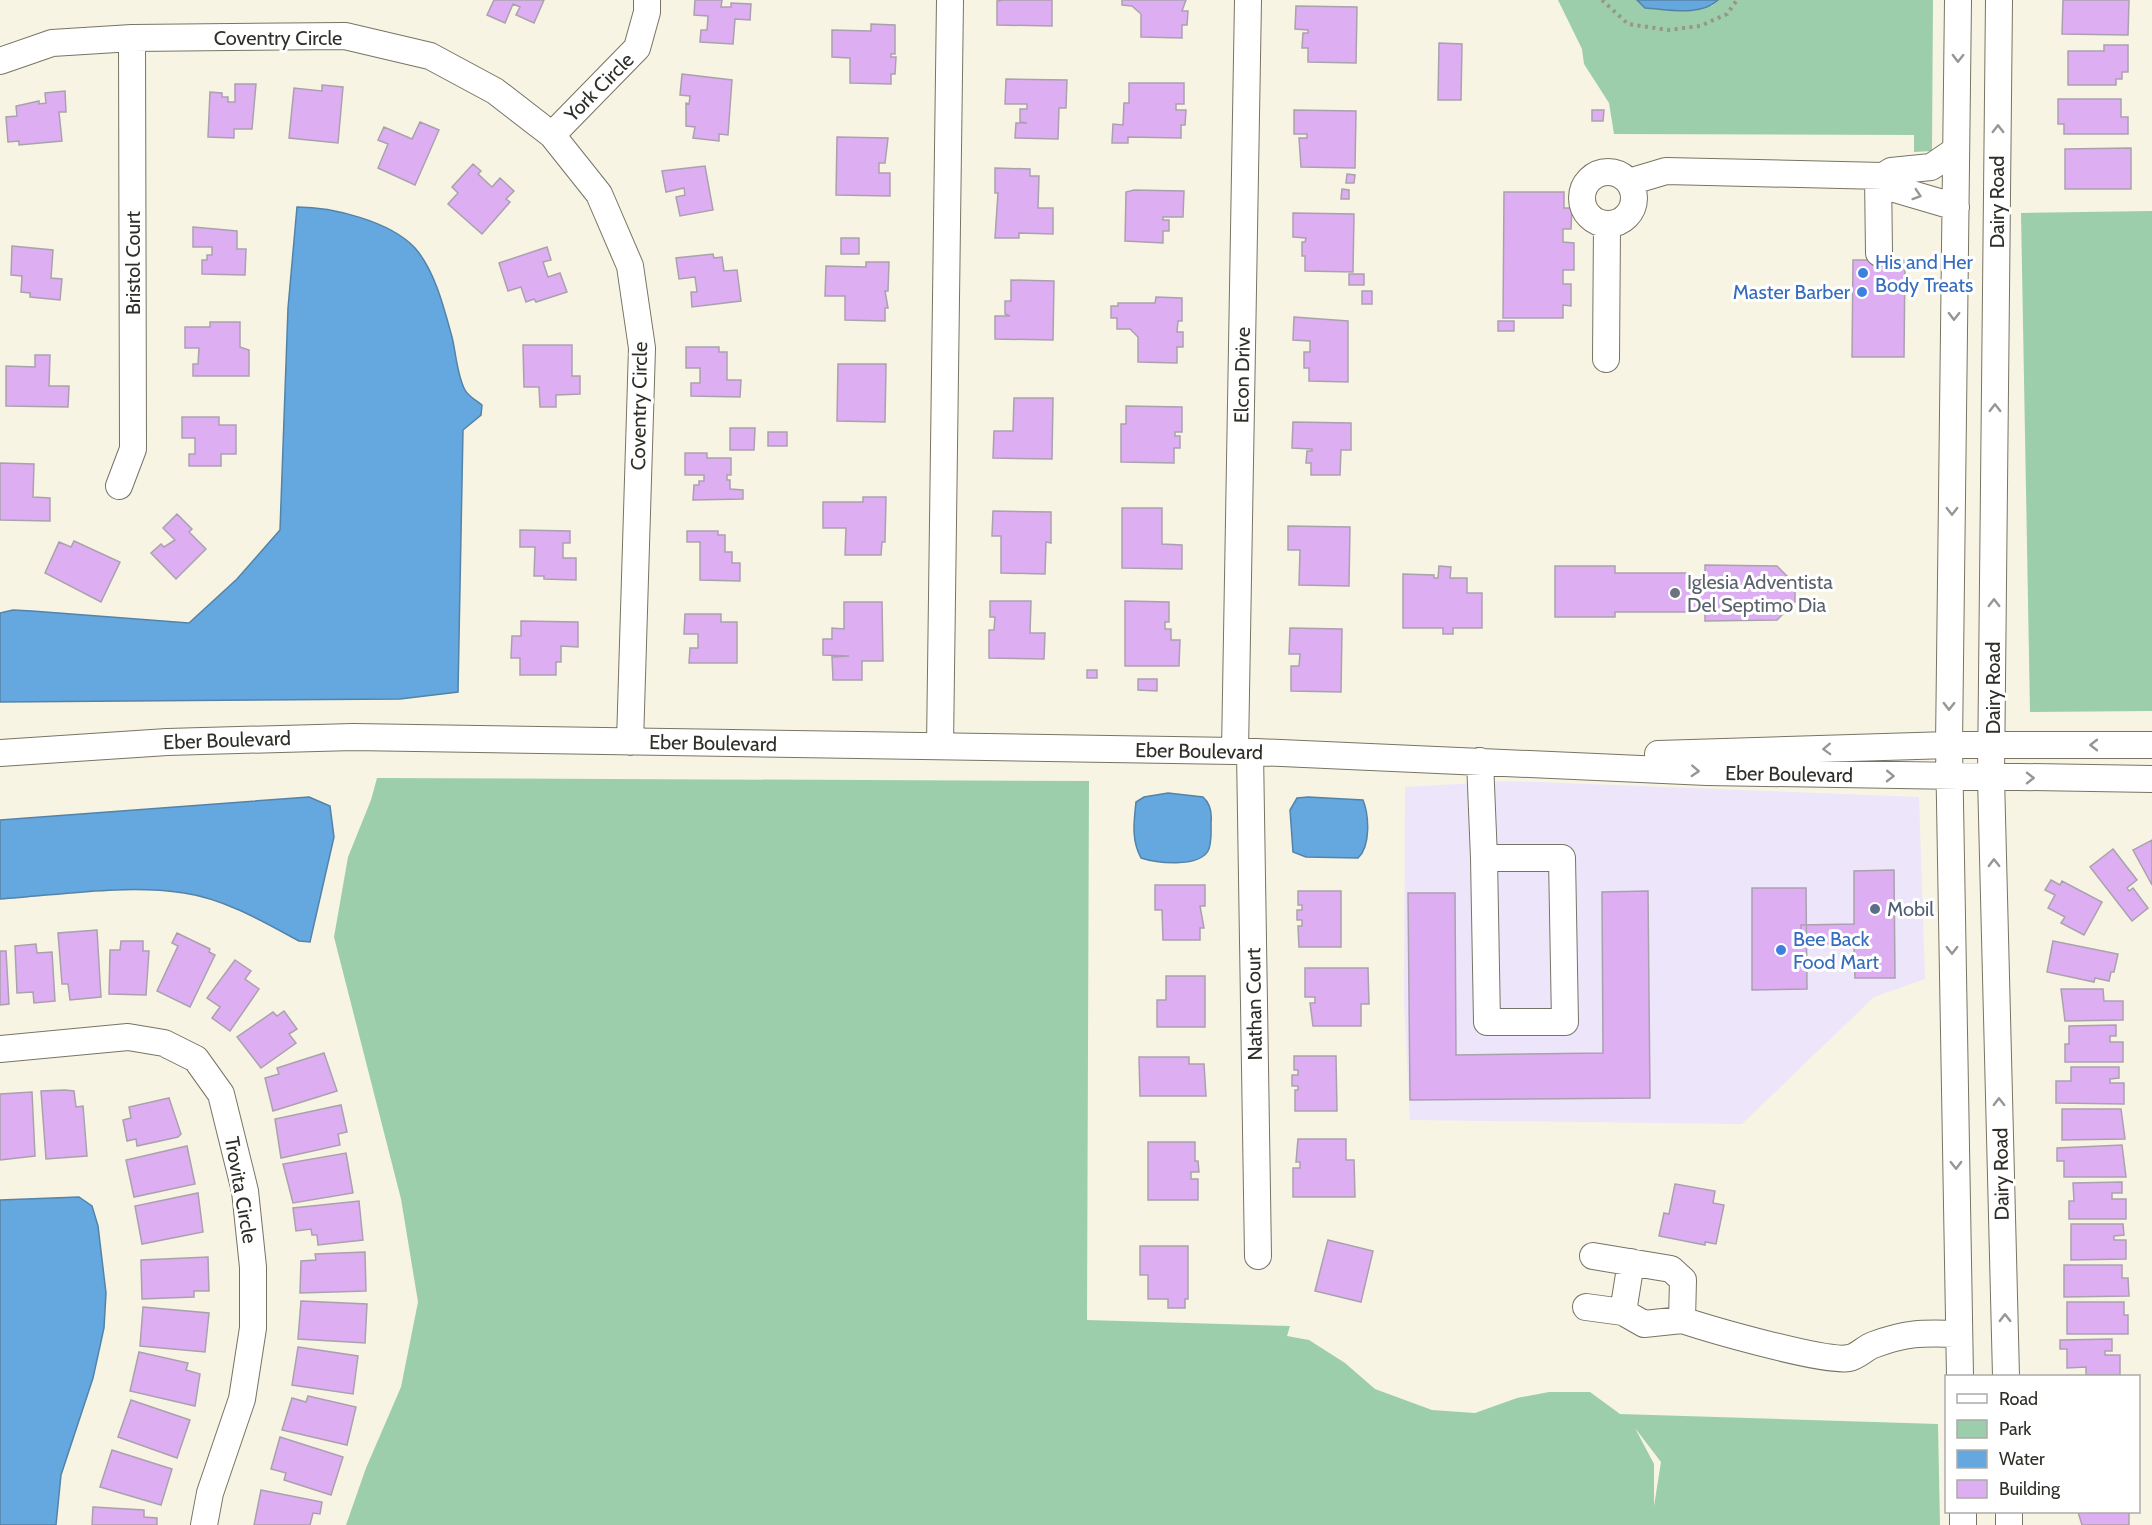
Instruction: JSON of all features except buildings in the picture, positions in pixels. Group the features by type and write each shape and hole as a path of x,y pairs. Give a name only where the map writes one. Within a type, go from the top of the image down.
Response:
{"street":[{"name":"York Circle","path":"552,135 637,48 647,12 647,0"},
{"path":"940,746 950,0"},
{"name":"Elcon Drive","path":"1243,751 1248,0"},
{"name":"Dairy Road","path":"1958,0 1949,745 1960,1375"},
{"name":"Dairy Road","path":"1999,0 1991,777 2006,1375"},
{"name":"Coventry Circle","path":"0,61 52,43 132,38 345,36 430,56 495,91 552,135 599,194 630,266 642,348 630,742"},
{"name":"Bristol Court","path":"119,486 133,449 132,38"},
{"path":"1629,182 1666,171 1880,176 1891,171 1931,167 1956,150"},
{"path":"1606,172 1614,172 1629,182 1635,199 1633,207 1622,221 1606,225 1596,222 1584,210 1581,202 1585,185 1590,178 1606,172"},
{"path":"1880,176 1888,187 1956,207"},
{"path":"1879,253 1880,176"},
{"path":"1606,225 1606,359"},
{"name":"Eber Boulevard","path":"0,753 167,742 353,737 1243,751 1707,772 2152,779"},
{"name":"Eber Boulevard","path":"1427,758 1949,745 2152,745"},
{"name":"Nathan Court","path":"1243,751 1258,1256"},
{"path":"1480,761 1487,1022 1565,1022 1562,858 1484,858"},
{"name":"Trovita Circle","path":"0,1048 128,1037 164,1043 196,1059 221,1094 245,1191 253,1267 253,1328 242,1399 210,1493 204,1525"},
{"path":"1593,1256 1671,1269 1683,1280 1682,1320"},
{"path":"1623,1312 1631,1262"},
{"path":"1586,1307 1623,1312 1644,1324 1682,1320 1712,1330 1814,1354 1849,1358 1871,1346 1912,1333 1959,1334"}],"path":[{"path":"1602,0 1628,24 1668,30 1700,26 1727,14 1737,0"}],"shaded area":[{"path":"1509,781 1919,797 1925,979 1874,997 1742,1124 1410,1120 1404,1002 1405,787"}],"green space":[{"path":"1558,0 1637,0 1645,8 1712,6 1718,0 1933,0 1932,151 1914,152 1914,135 1614,134 1609,103 1584,64 1582,49"},
{"path":"2152,211 2152,711 2030,712 2021,213"},
{"path":"377,778 1089,781 1087,1320 1290,1326 1287,1336 1309,1340 1345,1363 1375,1389 1432,1410 1475,1413 1517,1398 1549,1392 1590,1392 1620,1414 1938,1424 1940,1525 346,1525 366,1468 401,1387 418,1302 401,1199 334,937 348,857 371,800","holes":["1635,1428 1661,1462 1654,1506 1654,1464"]}],"water":[{"path":"1637,0 1718,0 1702,9 1683,11 1645,8"},
{"path":"297,207 360,217 391,230 415,248 422,257 438,290 452,337 462,384 468,394 482,405 481,415 463,430 458,692 400,699 0,702 0,613 13,610 32,611 189,623 237,579 280,530 288,308"},
{"path":"1168,793 1203,797 1209,806 1210,845 1203,856 1195,860 1176,863 1156,861 1141,858 1138,851 1134,830 1136,802 1144,797"},
{"path":"309,797 330,806 334,837 310,942 299,941 258,919 214,900 184,893 115,890 0,899 0,820"},
{"path":"1297,798 1363,800 1368,830 1365,846 1358,858 1306,857 1293,852 1290,810"},
{"path":"79,1197 92,1206 98,1226 106,1293 104,1328 93,1378 61,1475 56,1525 0,1525 0,1200"}],"place":[{"name":"His and Her Body Treats","path":"1863,273"},
{"name":"Master Barber","path":"1862,292"},
{"name":"Iglesia Adventista Del Septimo Dia","path":"1675,593"},
{"name":"Mobil","path":"1875,909"},
{"name":"Bee Back Food Mart","path":"1781,950"}]}
